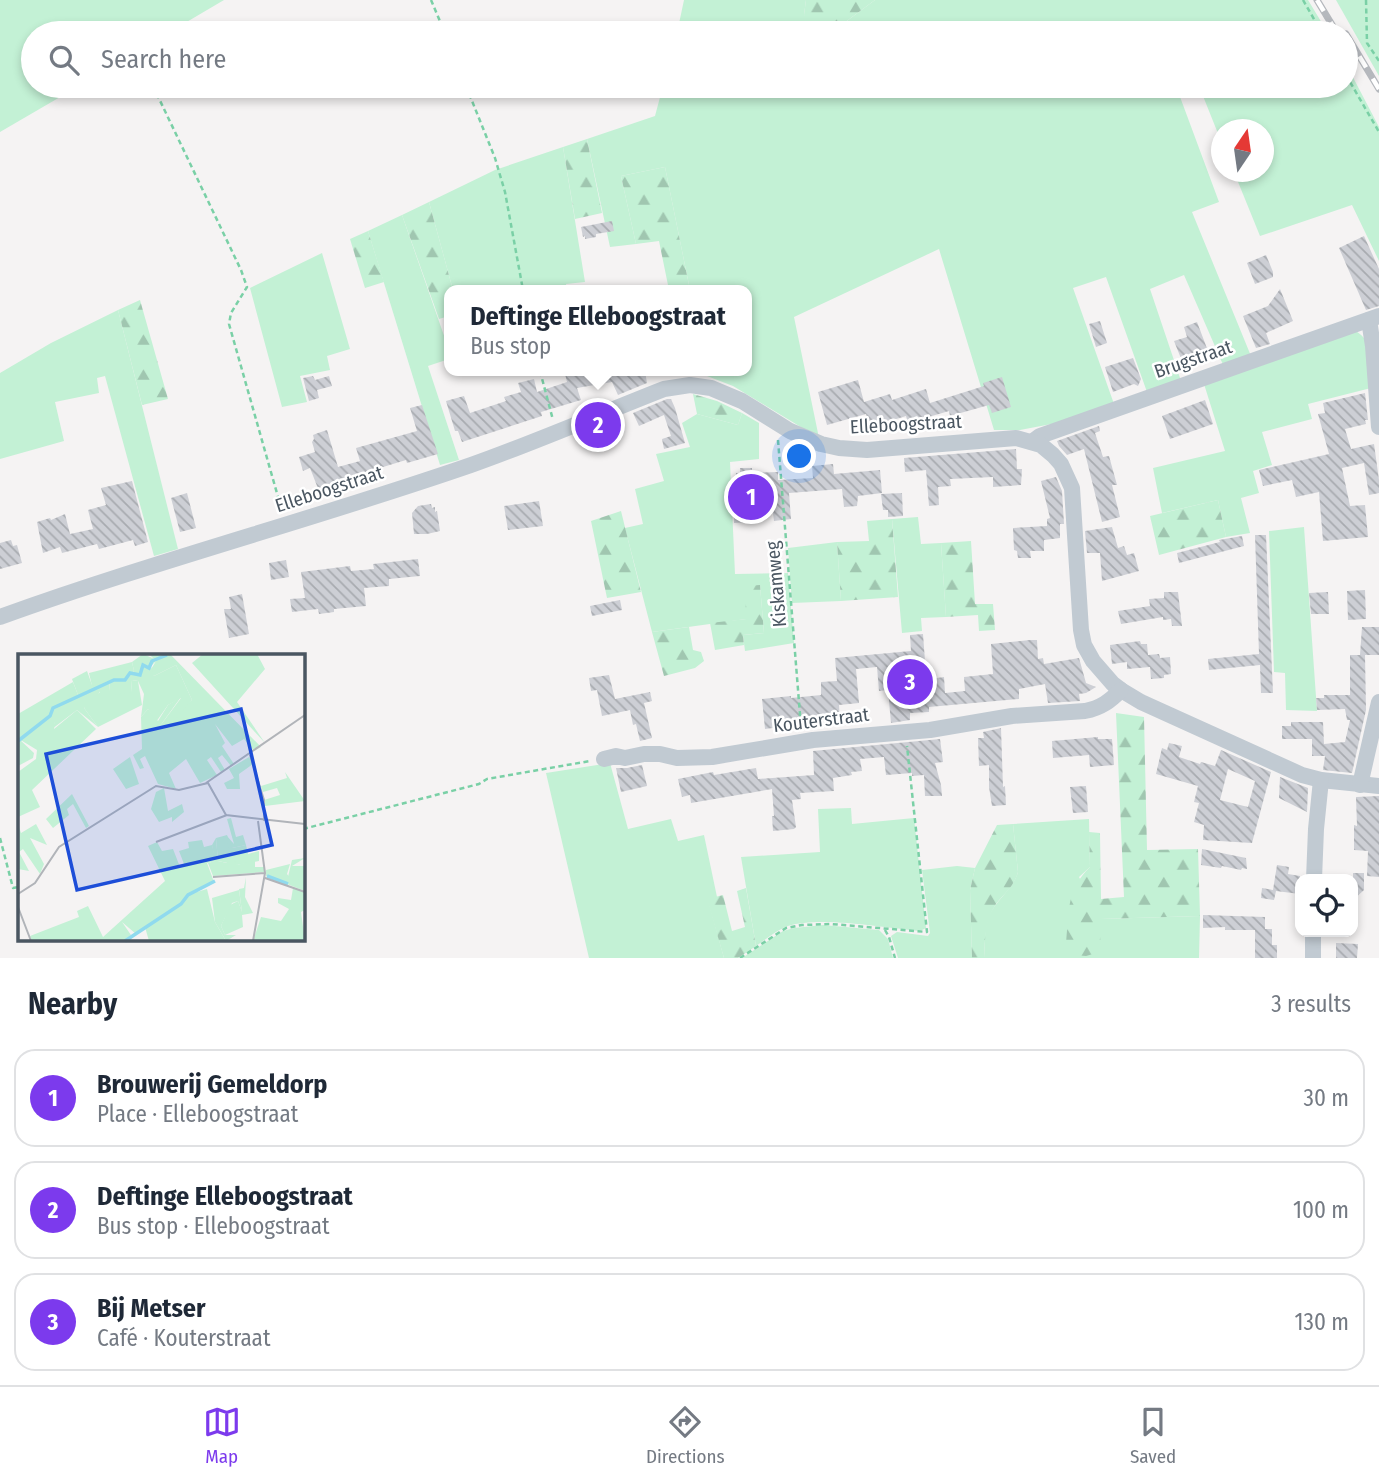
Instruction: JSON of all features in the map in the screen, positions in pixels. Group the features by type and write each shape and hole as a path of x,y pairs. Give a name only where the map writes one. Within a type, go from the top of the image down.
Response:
{"street":[{"name":"Brugstraat","path":"1032,442 1051,431 1374,318 1373,346 1379,427"},
{"name":"Elleboogstraat","path":"0,617 469,466 664,388 690,385 711,388 732,396 790,431 821,444 852,449 1016,438 1032,442"},
{"path":"1032,442 1053,454 1061,464 1072,488 1078,606 1084,645 1098,668 1113,684 1141,702 1301,775 1321,780 1379,786"},
{"name":"Kouterstraat","path":"604,759 644,754 677,758 712,757 803,741 930,730 1012,716 1067,713 1096,709 1110,701 1121,690"},
{"path":"1360,785 1379,702"},
{"path":"1314,874 1321,780"},
{"path":"1312,958 1313,937"}],"path":[{"path":"431,0 439,21"},
{"path":"1303,0 1315,21"},
{"path":"1366,0 1367,43 1379,61"},
{"path":"1358,96 1379,132"},
{"path":"159,98 247,287 231,313 229,324 286,525"},
{"path":"471,98 505,192 522,285"},
{"path":"541,376 556,433"},
{"name":"Kiskamweg","path":"778,423 803,741"},
{"path":"740,958 793,926 831,924 928,932 905,731"},
{"path":"304,828 479,784 487,779 604,759"},
{"path":"0,838 13,888 18,887"},
{"path":"885,930 895,958"}],"green space":[{"path":"0,0 224,0 188,21 21,21 21,98 58,98 0,132"},
{"path":"684,0 806,0 804,15 818,21 680,21"},
{"path":"806,0 875,0 847,21 808,21 804,15"},
{"path":"875,0 1308,0 1321,21 847,21"},
{"path":"1336,0 1379,0 1379,76 1358,39 1358,21 1348,21"},
{"path":"1358,87 1379,127 1379,261 1352,205 1260,236 1238,182 1274,182 1274,119 1212,119 1204,98 1358,98"},
{"path":"660,98 1180,98 1219,202 1192,212 1251,356 1224,367 1184,275 1150,289 1181,381 1147,392 1106,277 1073,288 1114,404 1062,422 1020,430 994,430 939,249 794,317 819,438 733,386 707,376 752,376 752,285 689,285 665,167 621,176 636,244 610,247 587,139 655,116"},
{"path":"587,139 602,213 575,219 563,147"},
{"path":"563,147 585,282 566,285 452,285 429,202 495,170"},
{"path":"665,167 689,285 668,285 659,241 636,244 621,176"},
{"path":"429,202 452,285 444,285 444,318 439,319 402,215"},
{"path":"402,215 444,336 444,361 428,366 459,460 440,465 368,231"},
{"path":"368,231 384,282 365,288 350,239"},
{"path":"322,253 350,349 327,356 330,370 300,376 307,402 282,407 250,288"},
{"path":"140,300 168,399 142,405 118,310"},
{"path":"118,310 178,549 154,556 105,376 97,378 99,393 55,402 64,441 0,459 0,373 51,343"},
{"path":"1355,331 1366,341 1369,348 1371,388 1308,404 1312,419 1262,432 1272,465 1253,471 1259,493 1241,498 1250,533 1226,537 1218,500 1162,513 1153,468 1225,451 1204,384"},
{"path":"693,394 717,401 742,413 738,425 697,414"},
{"path":"742,413 759,423 759,459 730,462 735,574 788,573 794,643 745,651 743,635 764,633 760,585 746,619 652,632 625,528 643,524 635,489 664,481 656,454 690,447 682,423 697,414 738,425"},
{"path":"1218,500 1226,537 1159,555 1150,516"},
{"path":"621,511 641,592 607,598 591,521"},
{"path":"918,517 921,544 941,543 946,617 921,618 922,631 902,633 892,519"},
{"path":"892,519 898,597 841,601 837,542 869,541 867,521"},
{"path":"1304,527 1317,711 1286,710 1285,673 1274,672 1269,531"},
{"path":"971,541 975,604 993,604 995,630 979,631 978,615 946,617 941,543"},
{"path":"837,542 841,601 792,603 788,548"},
{"path":"760,585 764,633 743,635 744,645 715,650 710,623 746,619 745,586"},
{"path":"689,627 693,650 701,652 704,661 695,668 664,676 652,632"},
{"path":"1116,713 1144,717 1147,850 1198,849 1200,916 1101,919 1100,952 1086,956 1075,955 1066,944 1069,912 1077,884 1090,867 1089,832 1100,833 1101,899 1124,897"},
{"path":"610,763 628,829 671,819 678,841 704,835 717,897 708,900 724,958 589,958 546,773"},
{"path":"851,808 852,824 914,818 926,928 920,931 835,922 802,923 784,928 756,946 741,857 820,852 818,809"},
{"path":"1089,819 1090,867 1079,877 1101,919 1200,916 1199,958 984,958 988,919 1018,872 1013,824"},
{"path":"1013,824 1017,877 996,904 990,917 984,958 972,958 970,890 975,868 997,825"},
{"path":"957,866 975,868 970,890 972,958 898,958 891,936 897,932 928,936 930,933 922,870"},
{"path":"746,888 756,946 738,958 724,958 707,899 723,895 732,931 745,927 737,891"},
{"path":"823,925 879,930 888,939 893,958 742,958 783,931"}],"building":[{"path":"612,221 614,231 596,234 596,237 583,237 581,227"},
{"path":"1364,236 1379,269 1379,306 1366,310 1339,248"},
{"path":"1266,255 1273,277 1255,284 1247,263"},
{"path":"1280,289 1293,321 1266,333 1270,344 1256,348 1243,316 1268,306"},
{"path":"1100,321 1107,343 1096,347 1089,324"},
{"path":"1197,322 1208,351 1182,361 1174,341 1187,337 1184,327"},
{"path":"1133,358 1141,379 1138,386 1134,384 1113,392 1105,367"},
{"path":"313,376 315,380 329,376 332,386 317,390 319,398 309,401 303,378"},
{"path":"566,376 646,376 647,383 618,395 612,382 577,388 581,400 541,412 542,416 462,442 458,431 455,431 446,401 464,396 470,413 506,401 504,397 521,392 518,383 534,379 537,392 567,382"},
{"path":"1002,377 1011,407 992,413 989,405 950,416 949,411 908,423 906,416 870,427 866,414 827,425 818,392 858,380 864,402 890,394 892,400 926,389 930,403 984,386 983,383"},
{"path":"1365,393 1368,420 1365,420 1366,424 1345,429 1351,449 1374,444 1379,493 1369,495 1364,463 1342,468 1350,506 1365,505 1368,537 1323,541 1319,492 1296,497 1292,480 1263,486 1259,470 1329,454 1318,414 1325,413 1323,403"},
{"path":"671,399 675,408 685,443 664,449 662,439 671,436 664,415 639,426 633,413"},
{"path":"1205,400 1213,424 1170,439 1162,416"},
{"path":"422,405 438,454 407,463 406,460 347,478 348,483 319,491 310,468 303,471 299,457 315,452 313,435 327,430 338,467 360,461 356,448 417,431 410,408"},
{"path":"1099,426 1100,431 1095,433 1103,457 1109,456 1117,485 1112,485 1120,517 1102,522 1084,449 1067,455 1057,441"},
{"path":"1016,449 1017,469 1022,469 1021,485 993,487 993,477 950,479 951,486 938,487 939,505 929,506 926,470 905,472 904,458"},
{"path":"833,464 834,474 880,470 882,493 858,496 857,506 844,507 842,489 789,493 791,519 774,521 773,513 748,514 749,522 734,523 736,473 740,473 740,468 752,468 752,473 778,472 778,480 813,478 812,466"},
{"path":"1056,477 1062,491 1064,524 1060,524 1060,538 1044,540 1044,551 1030,551 1031,558 1018,558 1017,551 1014,550 1013,528 1047,526 1047,519 1050,518 1041,481"},
{"path":"132,481 148,542 135,546 133,540 99,549 97,544 62,553 60,547 43,553 37,522 65,514 70,534 93,529 88,510 106,505 101,488"},
{"path":"187,493 196,528 180,532 171,498"},
{"path":"902,493 903,516 888,517 888,510 883,510 881,494"},
{"path":"539,501 543,526 508,530 504,506"},
{"path":"431,504 432,508 435,507 435,512 437,511 440,531 414,534 412,513 418,506"},
{"path":"1112,527 1118,548 1124,546 1127,555 1134,553 1139,571 1102,581 1100,553 1087,553 1085,531"},
{"path":"1255,535 1266,535 1273,693 1261,693 1260,665 1209,670 1208,659 1259,654"},
{"path":"1242,536 1244,546 1179,563 1177,553"},
{"path":"11,540 13,546 17,545 22,563 0,569 0,543"},
{"path":"418,559 420,576 389,579 389,586 364,588 366,606 334,609 334,612 319,614 318,609 292,612 290,599 305,598 301,572 350,566 351,571 374,569 373,564"},
{"path":"286,560 289,577 271,580 269,563"},
{"path":"1365,590 1366,619 1348,620 1347,591"},
{"path":"1164,592 1178,592 1182,626 1172,626 1171,619 1163,620 1163,617 1121,624 1118,611 1150,606 1149,599 1164,598"},
{"path":"1328,592 1329,614 1311,614 1309,593"},
{"path":"242,594 249,634 229,638 224,609 231,609 229,597"},
{"path":"620,600 622,610 592,616 590,606"},
{"path":"1362,627 1379,627 1379,655 1365,655 1366,710 1352,773 1323,770 1325,756 1312,756 1312,739 1282,739 1282,726 1291,726 1291,722 1323,722 1324,744 1345,742 1350,720 1347,720 1345,709 1317,710 1316,698 1324,698 1324,695 1350,695 1350,655 1360,655"},
{"path":"923,634 926,675 930,675 930,679 944,677 945,693 965,691 964,677 993,674 991,644 1030,640 1037,640 1038,659 1043,658 1044,664 1079,658 1086,683 1096,687 1079,694 1080,701 1048,703 1045,684 1019,689 1019,699 929,707 929,712 910,713 910,720 891,723 888,690 879,691 877,667 856,669 859,703 839,705 840,723 765,729 762,699 821,695 821,682 837,681 835,658 911,651 910,635"},
{"path":"1140,641 1141,644 1147,644 1148,655 1170,657 1171,674 1164,675 1164,678 1151,679 1150,667 1127,669 1127,662 1112,664 1110,645"},
{"path":"609,675 615,699 650,692 652,701 644,703 652,738 640,741 630,710 602,716 597,690 591,691 589,678"},
{"path":"1001,728 1006,805 992,806 989,765 979,766 978,738 984,738 983,732"},
{"path":"1098,737 1112,739 1114,765 1090,767 1089,755 1053,758 1052,741"},
{"path":"940,739 943,762 935,763 942,796 925,796 924,775 886,775 884,757 860,759 862,771 833,778 834,791 800,793 801,799 792,800 796,827 794,829 773,831 772,789 691,803 690,795 682,797 678,779 756,768 758,779 814,775 813,751"},
{"path":"1169,743 1182,746 1179,757 1215,766 1221,750 1271,772 1252,843 1203,840 1204,825 1194,822 1199,803 1194,802 1198,786 1156,774 1162,748 1167,750","holes":["1228,769 1255,781 1248,807 1220,800"]},
{"path":"642,765 647,786 621,792 616,768"},
{"path":"1280,777 1308,788 1307,812 1279,798"},
{"path":"1086,786 1088,812 1073,813 1070,787"},
{"path":"1379,796 1379,877 1367,876 1368,851 1354,850 1354,825 1357,826 1356,797"},
{"path":"1202,849 1246,858 1247,869 1201,865"},
{"path":"1277,865 1289,867 1288,874 1295,875 1295,893 1276,891 1274,900 1261,898 1262,888 1273,890"},
{"path":"1364,873 1364,890 1358,895 1358,874 1353,874"},
{"path":"1203,915 1265,917 1265,929 1272,929 1272,945 1277,945 1277,958 1255,958 1255,930 1203,928"},
{"path":"1336,943 1358,944 1357,958 1336,958"}],"railway":[{"path":"1317,0 1330,21"},
{"path":"1358,54 1379,89"}],"place":[{"name":"Deftinge Elleboogstraat","path":"598,425"},
{"name":"Brouwerij Gemeldorp","path":"751,497"},
{"name":"Bij Metser","path":"910,682"}]}
